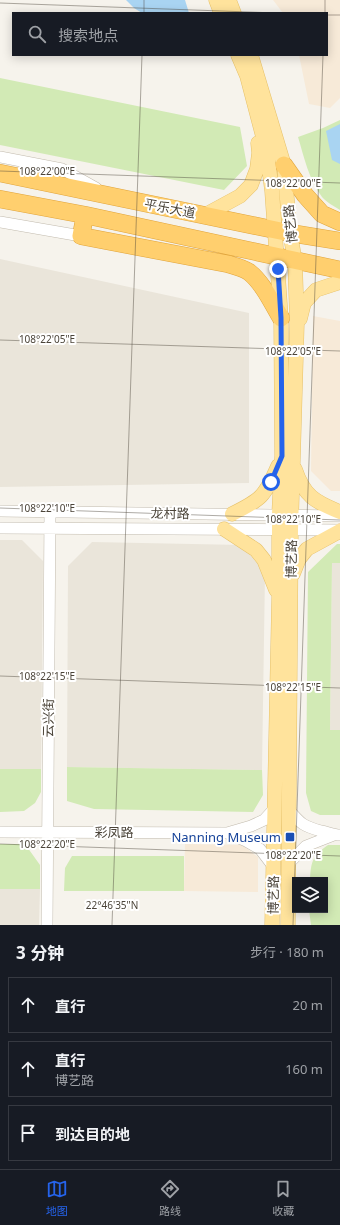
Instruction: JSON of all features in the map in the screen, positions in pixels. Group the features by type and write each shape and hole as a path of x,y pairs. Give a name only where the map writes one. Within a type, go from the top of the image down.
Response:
{"highway":[{"path":"284,164 305,195 322,214 340,222"},
{"name":"平乐大道","path":"0,173 283,231 340,241"},
{"path":"0,199 85,215 340,270"},
{"path":"85,215 81,236 237,266 248,272 261,285 281,318"}],"main road":[{"path":"216,0 221,12"},
{"path":"229,0 234,12"},
{"name":"博艺路","path":"238,56 247,76 255,107 266,152 272,191 283,231 295,261 297,329 287,459 285,529 279,598 272,925"},
{"name":"博艺路","path":"251,56 284,164 283,231 278,257 287,459"},
{"path":"205,214 240,196 251,185 257,168 259,153 255,107"},
{"path":"297,329 304,303 316,290 340,282"},
{"path":"232,514 251,504 264,494 287,459 299,481 314,500 340,512"},
{"path":"224,529 256,550 264,560 279,598"},
{"name":"博艺路","path":"285,529 291,580 288,925"},
{"path":"291,580 299,559 308,549 340,530"}],"street":[{"path":"0,157 62,169 108,196"},
{"path":"0,222 81,236"},
{"name":"龙村路","path":"0,511 340,516"},
{"name":"云兴街","path":"46,925 50,511"},
{"name":"龙村路","path":"0,528 340,530"},
{"name":"彩凤路","path":"0,832 227,833 264,820 274,810"},
{"path":"289,810 300,822 310,828 337,835"},
{"name":"彩凤路","path":"227,833 260,849 273,866"},
{"path":"288,864 306,846 337,835"}],"shaded area":[{"path":"273,0 340,0 340,98 330,108 309,104 299,56 328,56 328,12 282,12"},
{"path":"0,259 249,313 249,483 0,487"},
{"path":"313,316 340,321 340,491 331,491 311,471"},
{"path":"0,540 22,540 43,561 41,769 0,769"},
{"path":"92,542 242,545 265,573 262,770 67,767 68,566"},
{"path":"332,563 340,563 340,730 330,730"},
{"path":"185,844 242,845 258,857 258,892 184,891"},
{"path":"0,889 40,889 39,925 0,925"}],"green space":[{"path":"0,78 240,127 247,166 224,190 0,145"},
{"path":"340,120 340,210 326,201 317,190 307,168 298,137"},
{"path":"337,544 340,544 340,563 332,563 330,730 340,730 340,815 320,815 311,811 306,793 308,572"},
{"path":"67,767 262,770 263,795 253,812 94,809 67,801"},
{"path":"0,769 41,769 41,792 35,803 24,811 0,812"},
{"path":"0,844 25,844 40,865 40,889 0,889"},
{"path":"328,845 340,845 340,925 311,925 309,913 328,913 328,877 310,877 313,860"},
{"path":"72,856 184,856 184,891 64,891 65,868"}],"water":[{"path":"126,0 185,0 189,12 140,12"},
{"path":"340,124 340,164 332,160 326,131"}],"place":[{"name":"Nanning Museum","path":"290,837"}],"route":[{"path":"271,482 282,456 281,318 278,269"}]}
